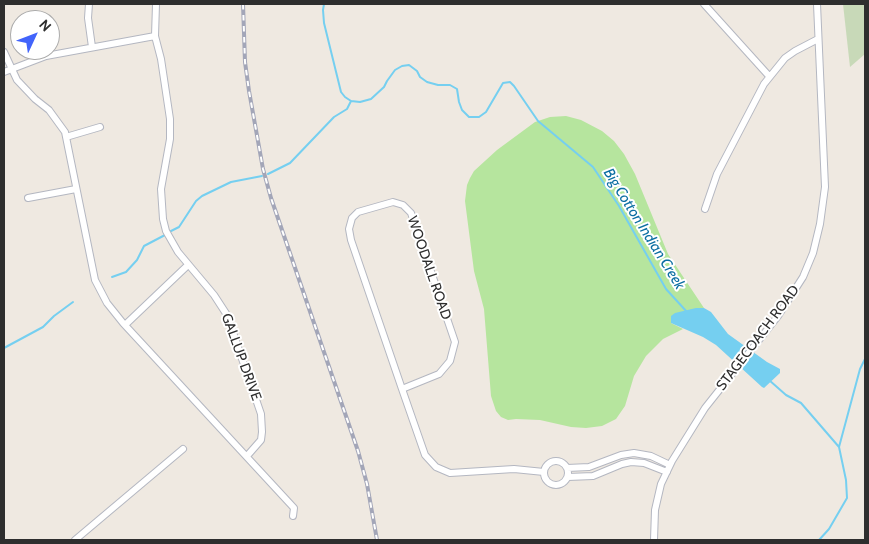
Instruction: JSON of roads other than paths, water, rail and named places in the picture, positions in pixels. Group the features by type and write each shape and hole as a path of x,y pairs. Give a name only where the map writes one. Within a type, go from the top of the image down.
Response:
{"street":[{"path":"88,4 92,47"},
{"name":"GALLUP DRIVE","path":"156,4 155,36 161,59 170,118 170,139 161,189 163,219 171,241 188,265 221,303 227,315 261,414 261,440 247,456"},
{"path":"704,4 769,76"},
{"name":"STAGECOACH ROAD","path":"654,540 655,510 661,484 670,465 692,426 778,316 803,277 813,254 820,224 825,187 824,126 817,4"},
{"path":"4,72 46,56 155,36"},
{"path":"705,209 717,174 732,142 769,76 785,58 818,39"},
{"path":"4,52 17,80 49,110 65,132 95,280 107,303 125,325 294,508 293,516"},
{"path":"66,137 100,127"},
{"path":"28,198 76,189"},
{"name":"WOODALL ROAD","path":"402,389 439,374 450,362 455,342 411,213 403,205 393,202 358,212 352,218 349,229 351,240 402,389 424,452 431,463 439,469 454,474 514,469 544,472"},
{"path":"125,325 188,265"},
{"path":"75,540 183,449"},
{"path":"567,468 589,467 616,456 634,453 651,456 670,465"},
{"path":"554,461 562,462 567,468 568,477 562,484 554,486 546,481 544,472 546,466 554,461"},
{"path":"568,477 593,476 631,462 649,464 667,472"}],"water":[{"path":"704,308 711,312 728,334 780,369 780,373 764,388 716,345 671,323 671,316 675,313"}],"waterway":[{"name":"Big Cotton Indian Creek","path":"324,4 324,23 341,92 351,101 360,102 371,99 384,87 395,70 409,65 427,82 438,85 450,85 457,89 462,110 469,117 479,117 486,112 503,83 510,82 538,121 593,167 619,206 666,289 687,312"},
{"path":"268,174 290,163 334,117 347,109 351,101"},
{"path":"171,231 179,227 196,201 202,196 231,182 262,176"},
{"path":"112,277 126,272 137,260 144,246 165,235"},
{"path":"4,348 43,327 73,302"},
{"path":"839,447 860,369 865,359"},
{"name":"Big Cotton Indian Creek","path":"769,380 786,395 801,403 839,447 846,480 847,498 829,529 819,540"}],"railway":[{"path":"243,4 245,62 263,169 271,198 358,451 367,484 377,540"}]}
